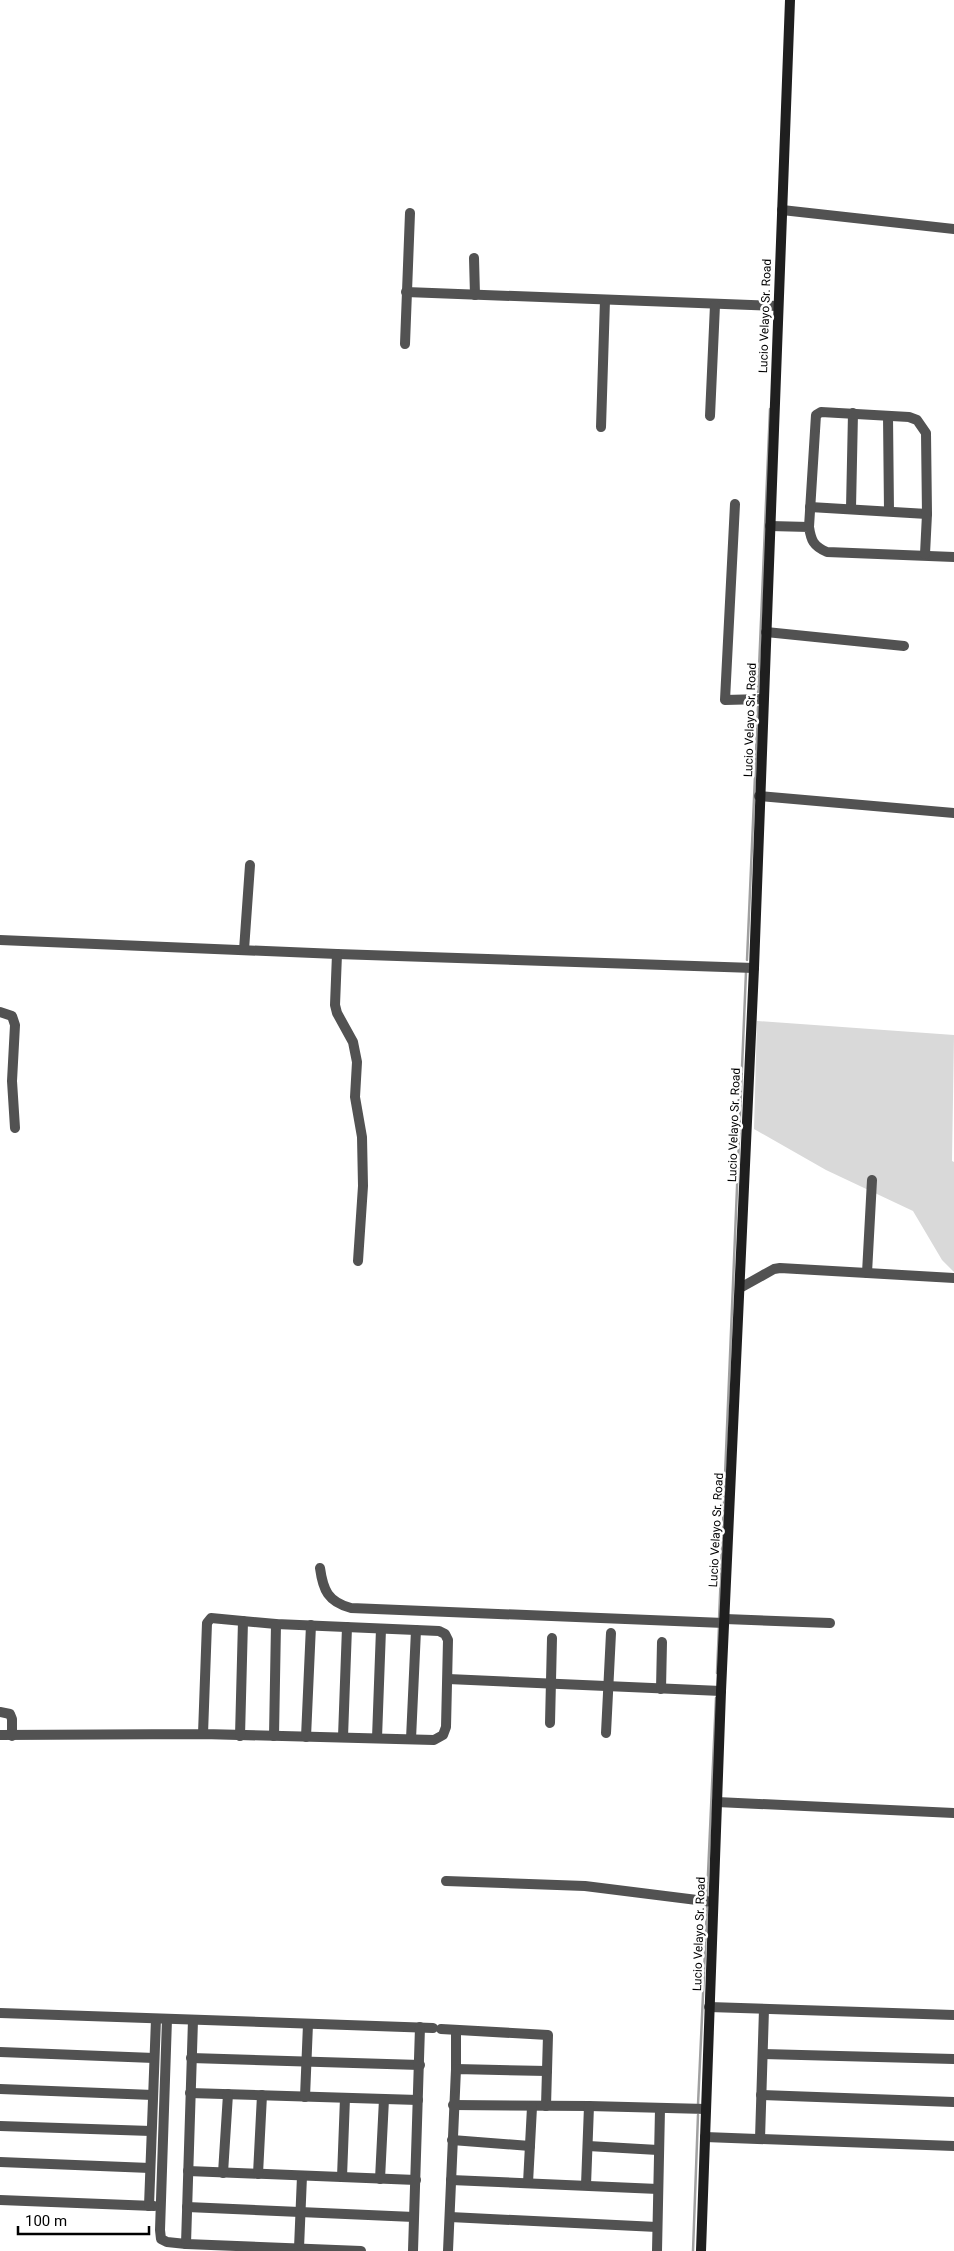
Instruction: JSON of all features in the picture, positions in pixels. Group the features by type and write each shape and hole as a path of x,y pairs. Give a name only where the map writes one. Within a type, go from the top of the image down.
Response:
{"main road":[{"name":"Lucio Velayo Sr. Road","path":"701,2251 717,1802 719,1691 754,968 790,0"}],"street":[{"path":"782,210 954,229"},
{"path":"406,344 406,292 410,213"},
{"path":"474,258 474,295"},
{"path":"406,292 778,306"},
{"path":"600,427 606,300"},
{"path":"710,416 715,305"},
{"path":"925,554 927,514 926,432 917,420 853,413 822,412 816,415 809,527 812,541 819,549 827,552 925,554 954,557"},
{"path":"851,508 853,413"},
{"path":"888,416 889,511"},
{"path":"734,504 725,700 763,700"},
{"path":"810,507 927,514"},
{"path":"770,526 809,527"},
{"path":"766,632 904,646"},
{"path":"759,796 954,813"},
{"path":"244,950 250,865"},
{"path":"0,940 754,968"},
{"path":"338,954 335,1006 353,1042 357,1062 355,1097 362,1137 363,1186 358,1261"},
{"path":"0,1012 12,1016 15,1025 12,1081 15,1128"},
{"path":"867,1273 872,1180"},
{"path":"740,1288 774,1269 780,1268 954,1278"},
{"path":"320,1568 325,1592 342,1606 350,1608 722,1622 830,1622"},
{"path":"0,1736 204,1734 434,1740 445,1732 448,1640 445,1634 439,1631 276,1624 213,1617 207,1623 204,1734"},
{"path":"240,1736 243,1621"},
{"path":"274,1736 276,1624"},
{"path":"306,1737 311,1625"},
{"path":"343,1737 347,1627"},
{"path":"377,1738 381,1629"},
{"path":"411,1739 416,1630"},
{"path":"606,1733 612,1633"},
{"path":"550,1723 552,1638"},
{"path":"661,1689 662,1642"},
{"path":"448,1679 608,1688 719,1691"},
{"path":"0,1712 10,1714 12,1719 12,1736"},
{"path":"717,1802 954,1812"},
{"path":"446,1881 585,1886 713,1902"},
{"path":"709,2007 954,2015"},
{"path":"760,2139 764,2009"},
{"path":"0,2013 420,2027 548,2035 546,2106"},
{"path":"148,2206 156,2018"},
{"path":"167,2019 160,2206 161,2238 167,2242 186,2244 361,2251"},
{"path":"186,2244 192,2020"},
{"path":"306,2096 308,2024"},
{"path":"413,2251 420,2027"},
{"path":"448,2251 456,2030"},
{"path":"0,2052 154,2058"},
{"path":"763,2054 954,2059"},
{"path":"191,2058 420,2065"},
{"path":"456,2069 548,2071"},
{"path":"0,2089 153,2095"},
{"path":"190,2093 418,2100"},
{"path":"223,2173 228,2094"},
{"path":"258,2174 262,2095"},
{"path":"762,2095 954,2102"},
{"path":"342,2177 345,2098"},
{"path":"380,2179 384,2099"},
{"path":"454,2105 706,2109"},
{"path":"528,2183 532,2106"},
{"path":"586,2185 589,2106"},
{"path":"657,2251 660,2109"},
{"path":"0,2126 151,2131"},
{"path":"705,2138 954,2146"},
{"path":"452,2140 530,2146"},
{"path":"588,2146 658,2150"},
{"path":"0,2162 150,2168"},
{"path":"188,2171 416,2180"},
{"path":"299,2248 302,2176"},
{"path":"451,2180 658,2189"},
{"path":"0,2200 160,2206"},
{"path":"187,2207 414,2217"},
{"path":"450,2217 657,2227"}],"shaded area":[{"path":"757,1021 954,1035 952,1161 954,1162 954,1272 942,1260 913,1211 826,1170 754,1129"}],"waterway":[{"path":"758,692 770,409"},
{"path":"747,960 758,707"},
{"path":"719,1620 746,972"},
{"path":"717,1673 719,1626"},
{"path":"707,1896 716,1698"},
{"path":"698,2105 707,1907"},
{"path":"693,2251 698,2115"}]}
